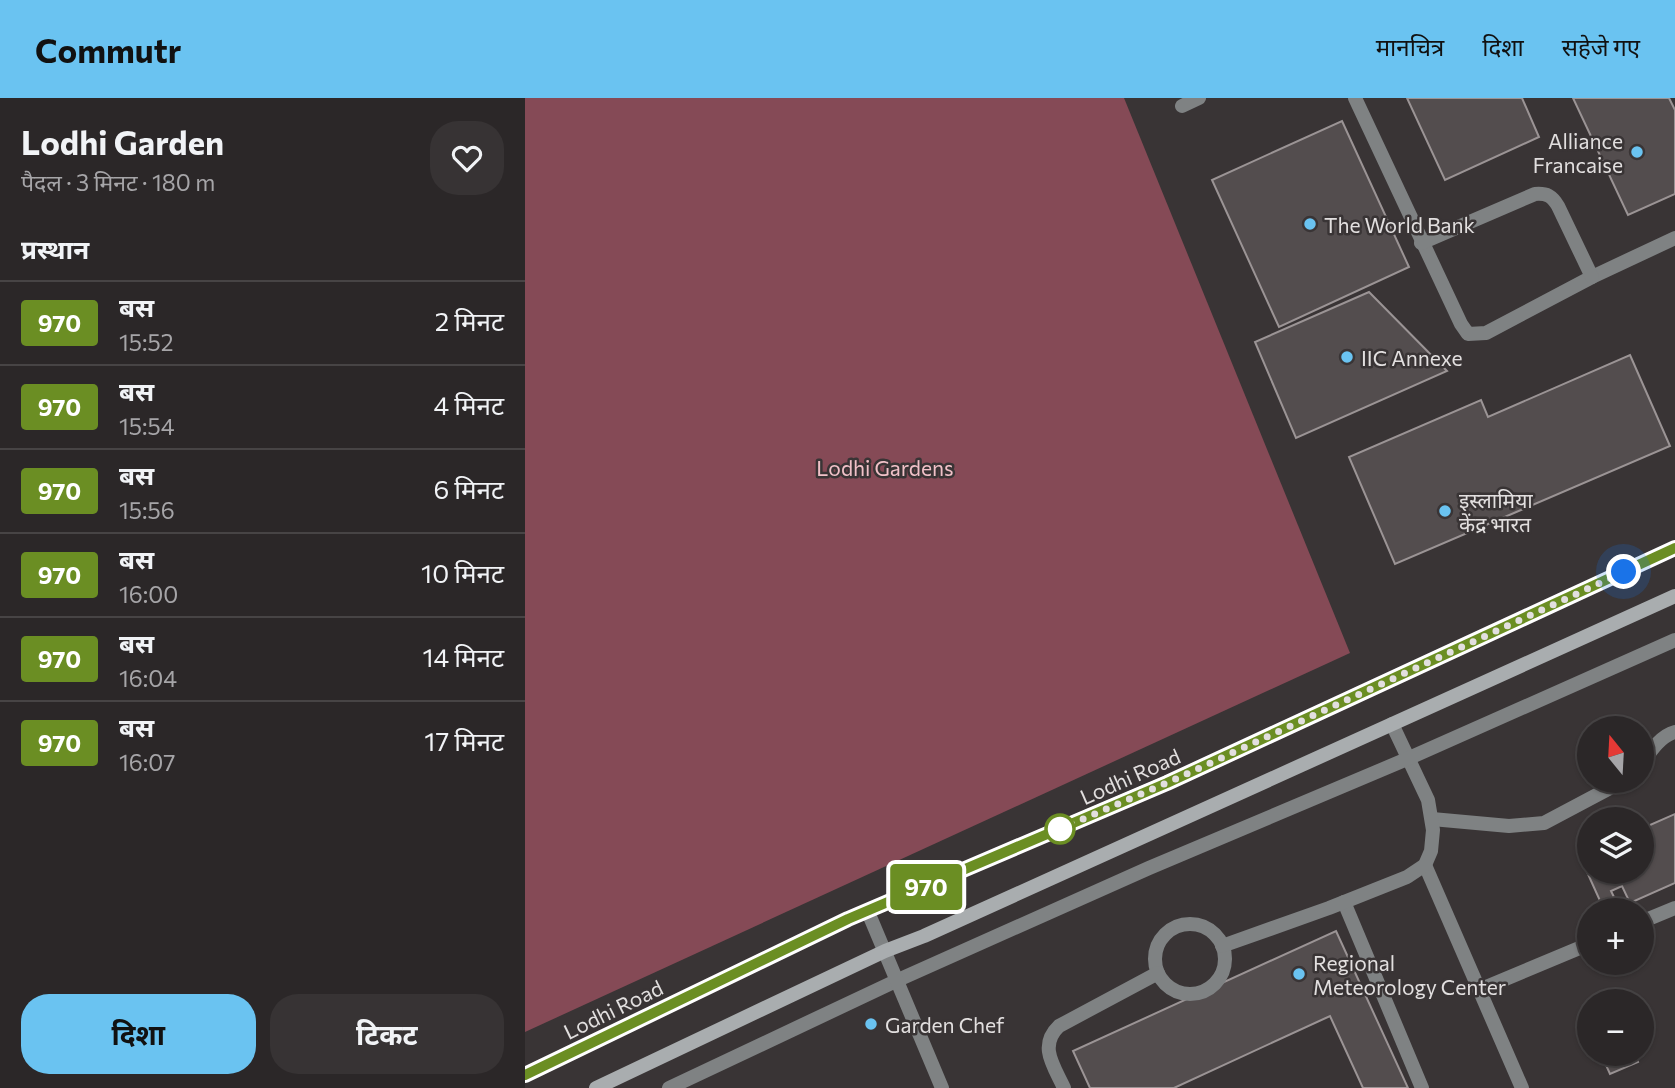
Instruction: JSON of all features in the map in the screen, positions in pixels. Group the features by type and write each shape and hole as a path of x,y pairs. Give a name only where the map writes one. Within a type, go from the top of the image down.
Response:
{"main road":[{"name":"Lodhi Road","path":"525,1075 868,912 1173,780 1675,548"},
{"path":"596,1088 885,951 1675,596"}],"street":[{"path":"1182,106 1199,98"},
{"path":"1355,98 1421,243 1468,334 1486,333 1591,277 1675,238"},
{"path":"1421,243 1535,194 1544,193 1552,197 1558,206 1591,277"},
{"path":"670,1088 898,980 1149,868 1408,759 1675,640"},
{"path":"1222,946 1345,902 1407,877 1425,865 1431,851 1433,830 1428,800 1392,724"},
{"path":"1654,747 1668,734 1675,732"},
{"path":"1432,819 1509,826 1544,823 1601,793"},
{"path":"1425,865 1522,1088"},
{"path":"1345,902 1422,1088"},
{"path":"1654,917 1675,908"},
{"path":"868,912 942,1088"},
{"path":"1186,924 1207,929 1216,936 1222,946 1225,957 1223,970 1209,988 1186,994 1164,983 1158,973 1156,951 1167,933 1176,927 1186,924"},
{"path":"1479,989 1577,949"},
{"path":"1064,1088 1049,1054 1051,1033 1059,1026 1158,973"}],"green space":[{"name":"Lodhi Gardens","path":"525,98 1124,98 1350,653 525,1032"}],"building":[{"path":"1407,98 1522,98 1539,137 1445,180"},
{"name":"Alliance Francaise","path":"1573,98 1669,98 1675,110 1675,194 1628,215"},
{"name":"The World Bank","path":"1342,121 1409,267 1279,327 1212,180"},
{"name":"IIC Annexe","path":"1369,292 1447,371 1296,438 1255,342"},
{"name":"इस्लामिया केंद्र भारत","path":"1630,355 1670,446 1395,564 1349,457 1481,400 1488,417"},
{"path":"1675,814 1675,883 1641,898 1628,898 1622,886 1611,891 1614,897 1599,898 1592,884 1654,884 1654,823"},
{"name":"Regional Meteorology Center","path":"1336,931 1408,1088 1363,1088 1330,1016 1174,1088 1090,1088 1073,1051"},
{"path":"1606,1066 1629,1066 1610,1074"}],"bus line":[{"name":"970","path":"525,1075 848,919 1167,783 1675,548"}],"place":[{"name":"Alliance Francaise","path":"1637,152"},
{"name":"The World Bank","path":"1310,224"},
{"name":"IIC Annexe","path":"1347,357"},
{"name":"इस्लामिया केंद्र भारत","path":"1445,511"},
{"name":"Regional Meteorology Center","path":"1299,974"},
{"name":"Garden Chef","path":"871,1024"}],"route":[{"path":"1060,829 1180,777 1624,572"}]}
